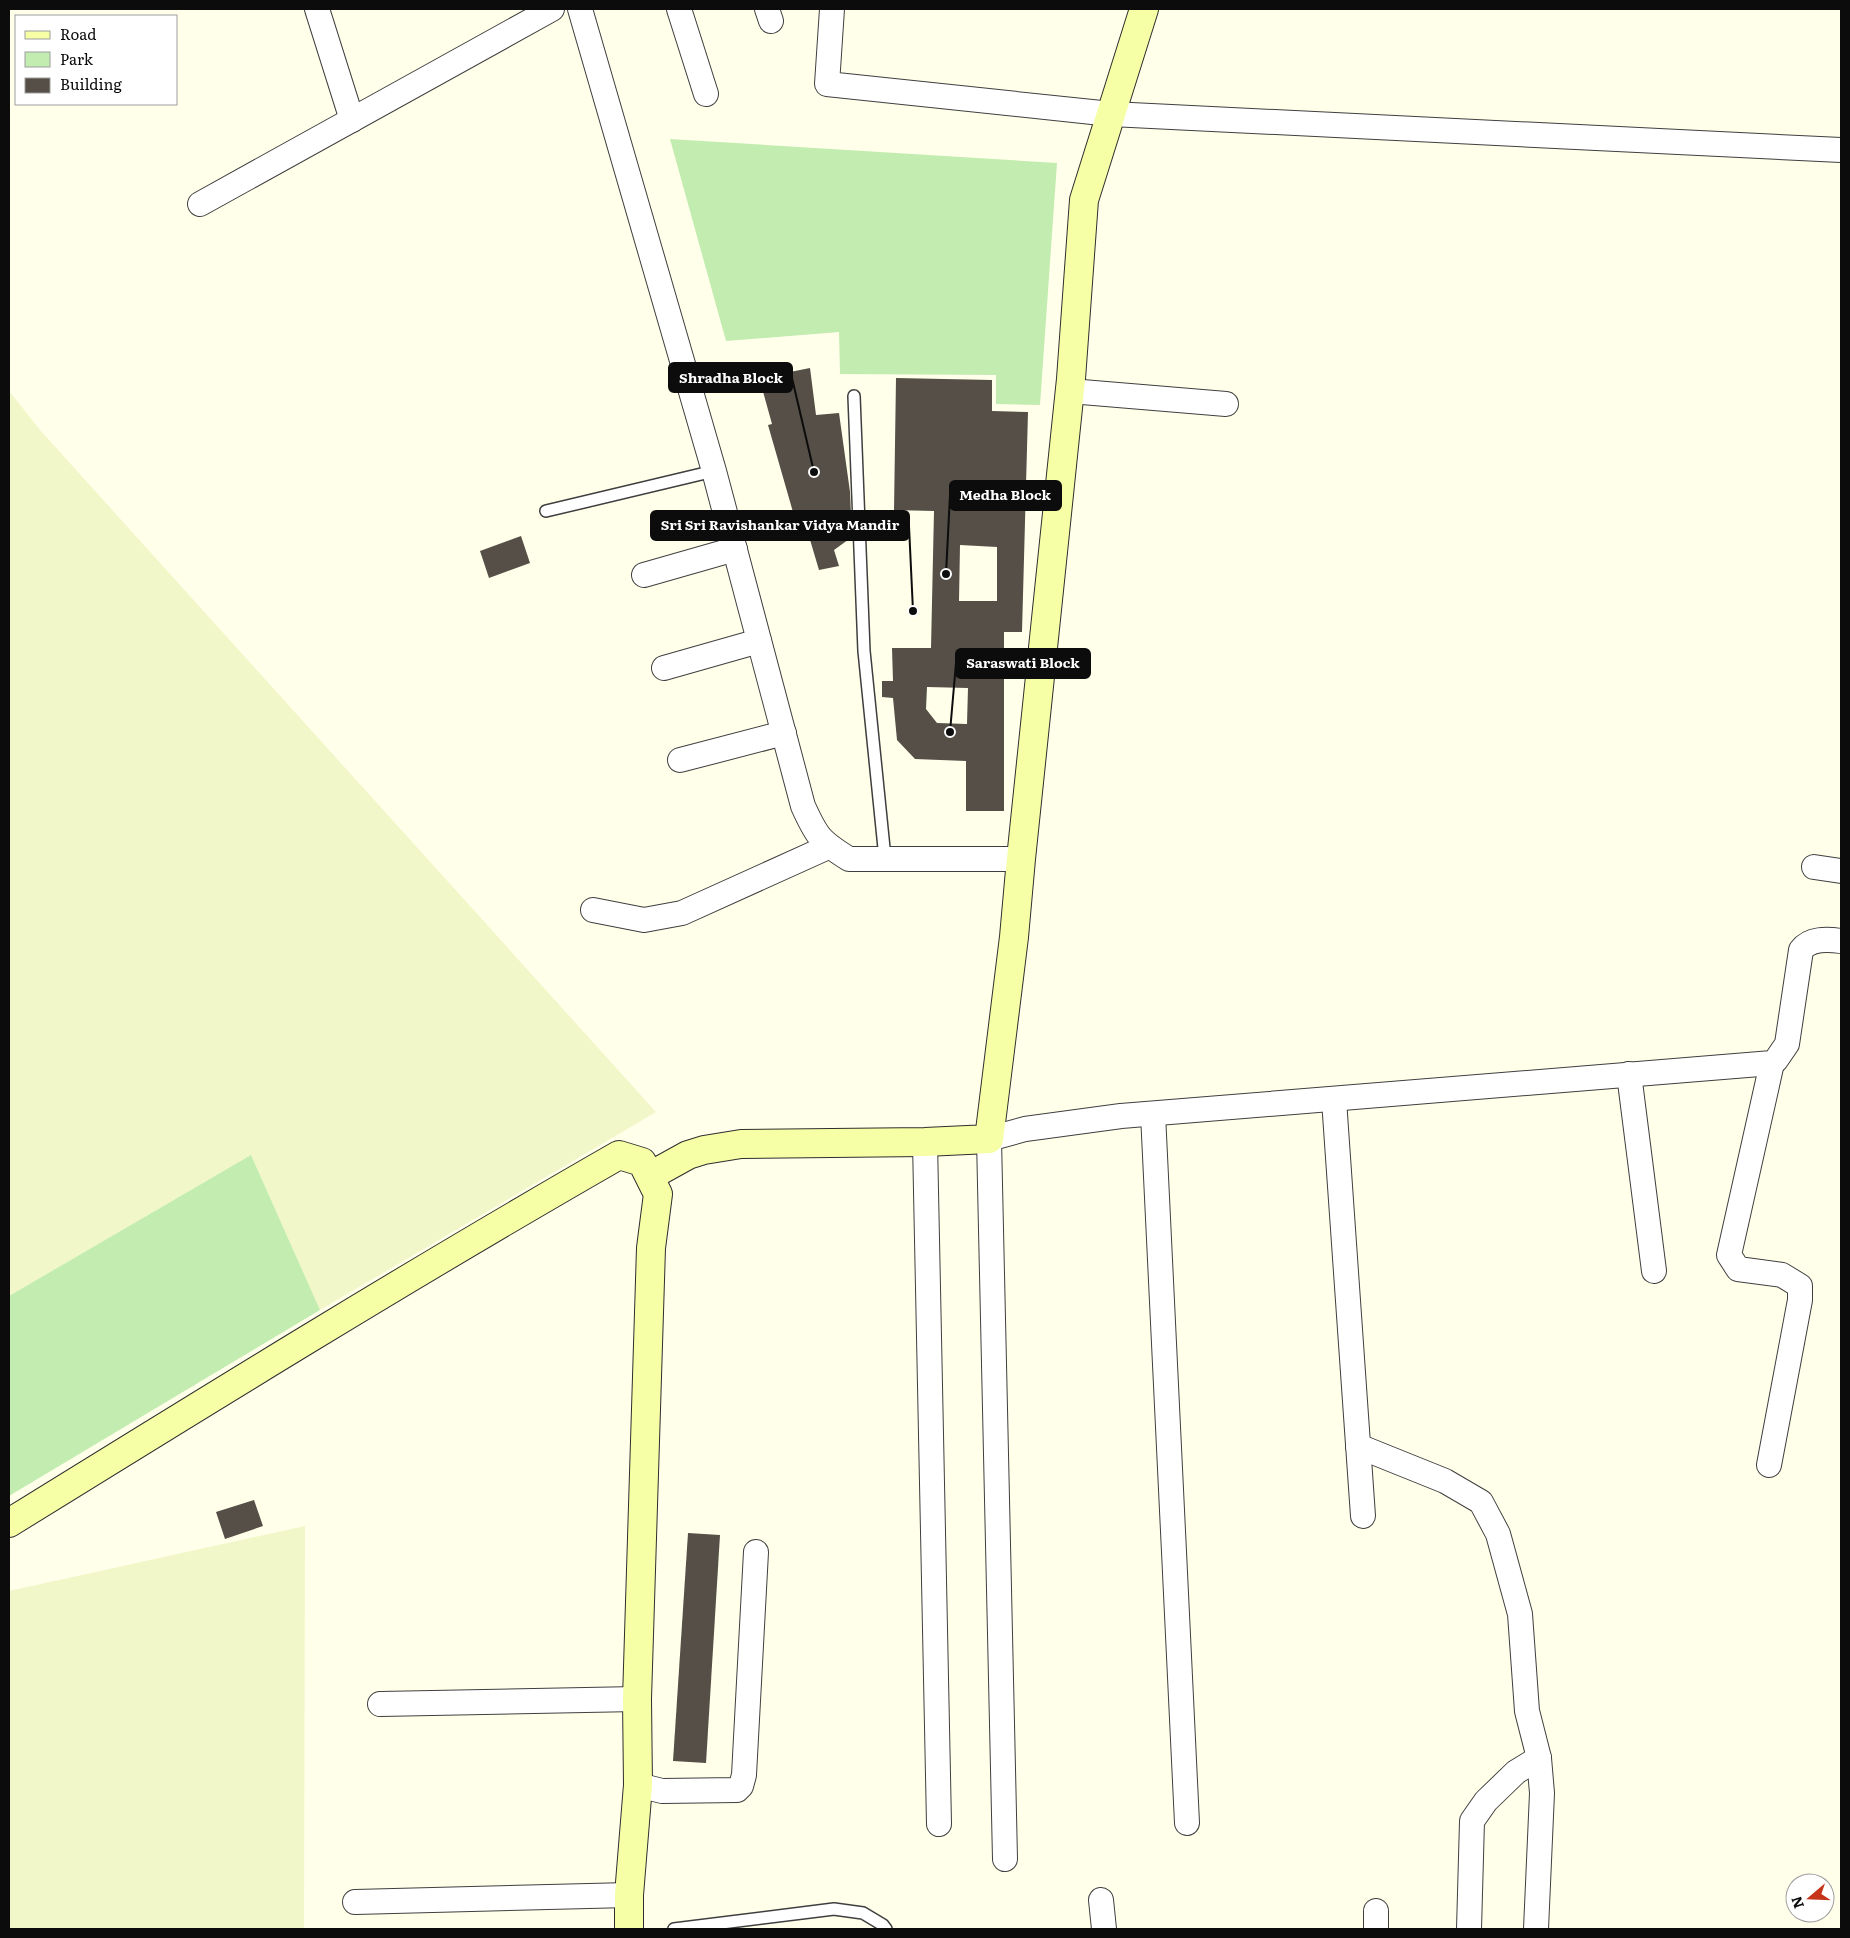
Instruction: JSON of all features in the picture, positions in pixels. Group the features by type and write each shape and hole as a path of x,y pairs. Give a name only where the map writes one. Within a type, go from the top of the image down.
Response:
{"street":[{"path":"317,9 352,120"},
{"path":"200,204 552,9"},
{"path":"580,9 714,471 803,806 815,832 828,847 849,859 1021,859"},
{"path":"679,9 706,94"},
{"path":"832,9 827,84 1111,114 1841,150"},
{"path":"1005,1859 989,1139 1014,937 1070,391 1084,200 1144,9"},
{"path":"1070,391 1226,404"},
{"path":"644,575 735,549"},
{"path":"664,668 759,641"},
{"path":"680,760 784,734"},
{"path":"593,910 644,920 682,913 828,847"},
{"path":"1814,867 1841,871"},
{"path":"650,1176 688,1155 723,1146 989,1139 1024,1129 1152,1114 1772,1063 1787,1044 1801,950 1805,945 1817,940 1841,941"},
{"path":"1769,1465 1800,1300 1800,1286 1782,1275 1738,1269 1729,1255 1772,1063"},
{"path":"1629,1074 1654,1271"},
{"path":"1334,1100 1363,1516"},
{"path":"1152,1114 1187,1823"},
{"path":"925,1142 940,1824"},
{"path":"9,1523 273,1360 619,1155 642,1162 658,1194 651,1248 636,1699 638,1785 629,1895 629,1929"},
{"path":"1358,1446 1445,1481 1481,1502 1498,1534 1520,1614 1527,1711 1538,1758 1542,1793 1536,1929"},
{"path":"638,1785 662,1791 737,1790 741,1786 744,1775 756,1552"},
{"path":"380,1704 636,1699"},
{"path":"1469,1929 1472,1821 1486,1800 1516,1772 1538,1758"},
{"path":"355,1902 629,1895"},
{"path":"1101,1900 1104,1929"}],"lane":[{"path":"854,396 864,651 885,858"},
{"path":"546,511 714,471"},
{"path":"674,1929 834,1909 863,1913 883,1925 886,1929"}],"green space":[{"path":"670,139 1057,163 1040,405 996,404 996,375 840,374 839,332 726,341"},
{"path":"9,391 40,430 656,1112 320,1310 251,1155 9,1296"},
{"path":"251,1155 320,1310 9,1496 9,1296"},
{"path":"305,1526 304,1929 9,1929 9,1591"}],"building":[{"path":"810,368 816,415 839,413 850,492 852,537 834,550 839,566 819,570 808,533 802,535 797,518 795,519 768,425 772,424 762,388 787,381 785,373"},
{"path":"896,378 992,380 992,411 1028,412 1022,632 1004,632 1004,811 966,811 966,761 915,759 897,740 893,698 882,697 882,681 893,681 892,648 931,648 934,511 894,510","holes":["960,545 997,547 997,601 959,601","927,687 968,688 967,724 937,723 926,709"]},
{"path":"521,536 530,563 489,578 480,551"},
{"path":"254,1500 263,1526 225,1539 216,1512"},
{"path":"688,1533 720,1535 706,1763 673,1761"}],"place":[{"name":"Shradha Block","path":"814,472"},
{"name":"Medha Block","path":"946,574"},
{"name":"Sri Sri Ravishankar Vidya Mandir","path":"913,611"},
{"name":"Saraswati Block","path":"950,732"}]}
